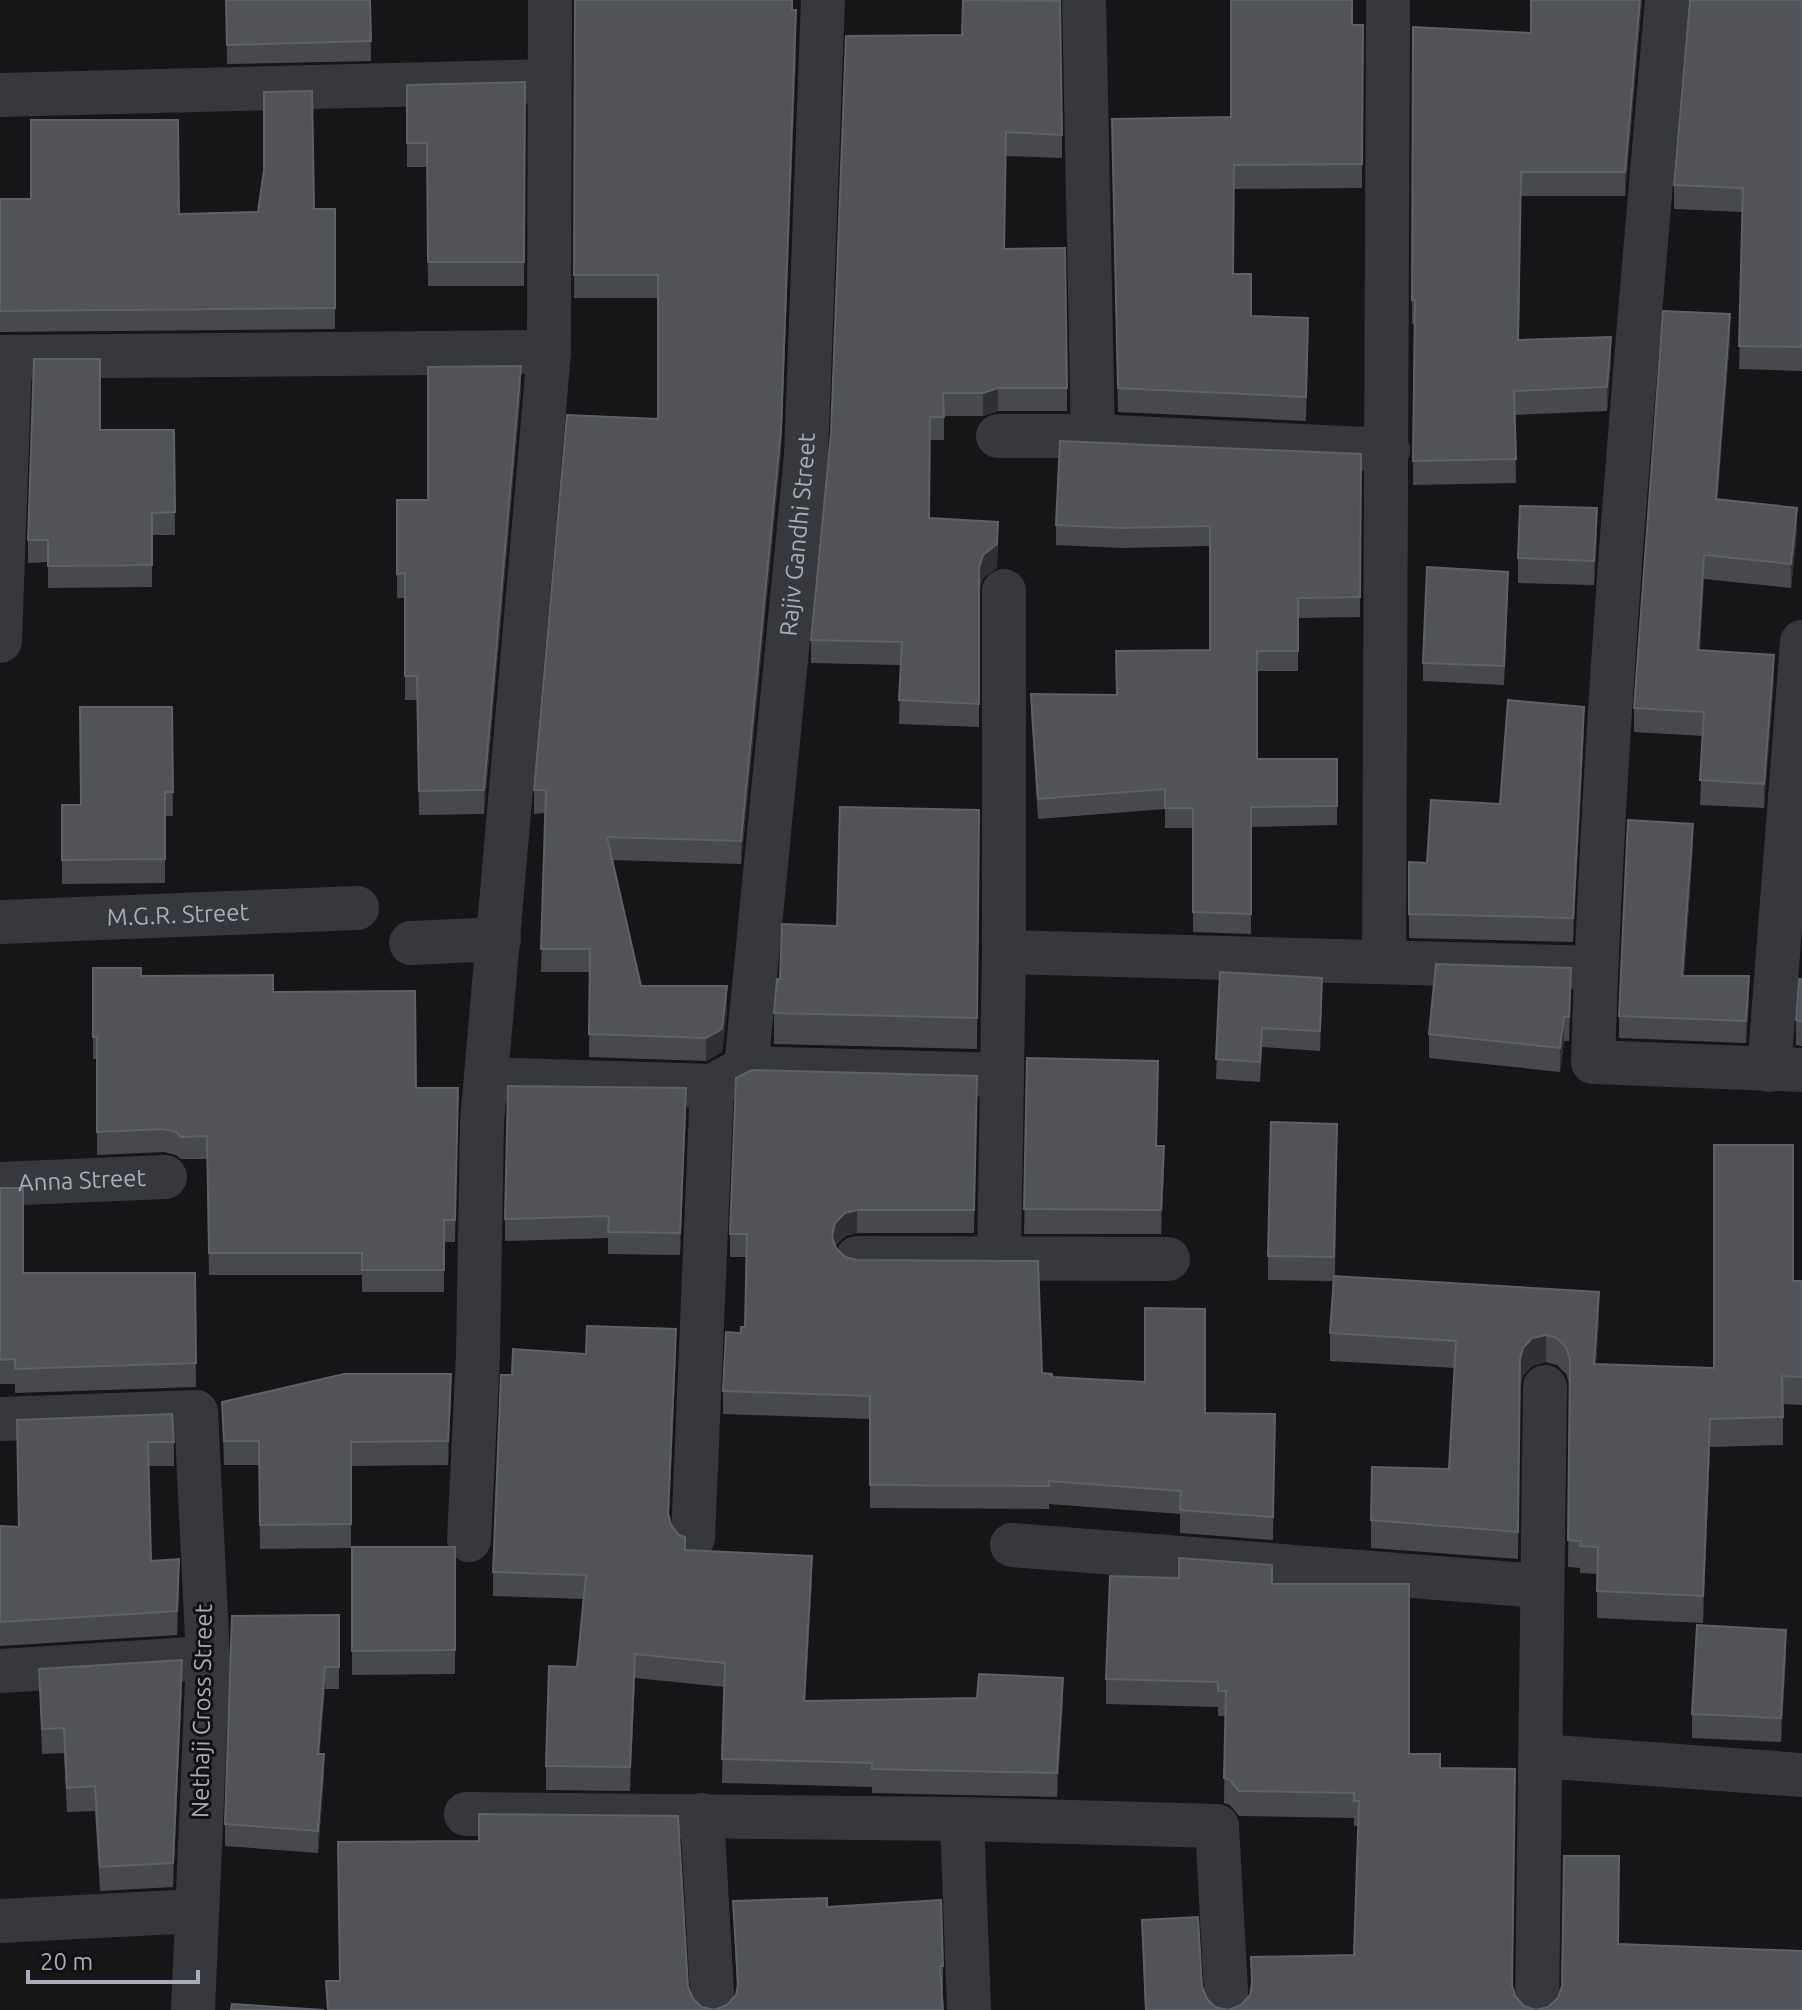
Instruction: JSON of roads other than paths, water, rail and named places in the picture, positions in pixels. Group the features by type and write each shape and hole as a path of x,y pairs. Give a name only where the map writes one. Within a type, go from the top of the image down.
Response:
{"street":[{"path":"469,1540 478,1355 482,1122 549,352 550,0"},
{"name":"Rajiv Gandhi Street","path":"693,1538 729,1077 806,455 823,0"},
{"path":"1084,0 1093,436"},
{"path":"1384,961 1388,0"},
{"path":"1667,0 1627,449 1609,710 1593,1062 1786,1070 1802,642"},
{"path":"0,95 549,81"},
{"path":"0,641 5,357 549,352"},
{"path":"998,436 1093,436 1388,450"},
{"path":"999,1259 1004,952 1004,591"},
{"name":"M.G.R. Street","path":"0,922 357,908"},
{"path":"411,943 499,939"},
{"path":"1004,952 1596,968"},
{"path":"486,1079 1002,1075"},
{"name":"Anna Street","path":"0,1184 165,1177"},
{"path":"857,1258 1168,1259"},
{"path":"1537,2010 1545,1387"},
{"name":"Nethaji Cross Street","path":"0,1419 196,1412 208,1658 193,2010"},
{"path":"1012,1545 1541,1586"},
{"path":"0,1671 208,1658"},
{"path":"1540,1756 1802,1775"},
{"path":"466,1814 962,1819 1217,1826 1227,2010"},
{"path":"702,1815 713,2010"},
{"path":"962,1819 969,2010"},
{"path":"0,1921 196,1911"}]}
